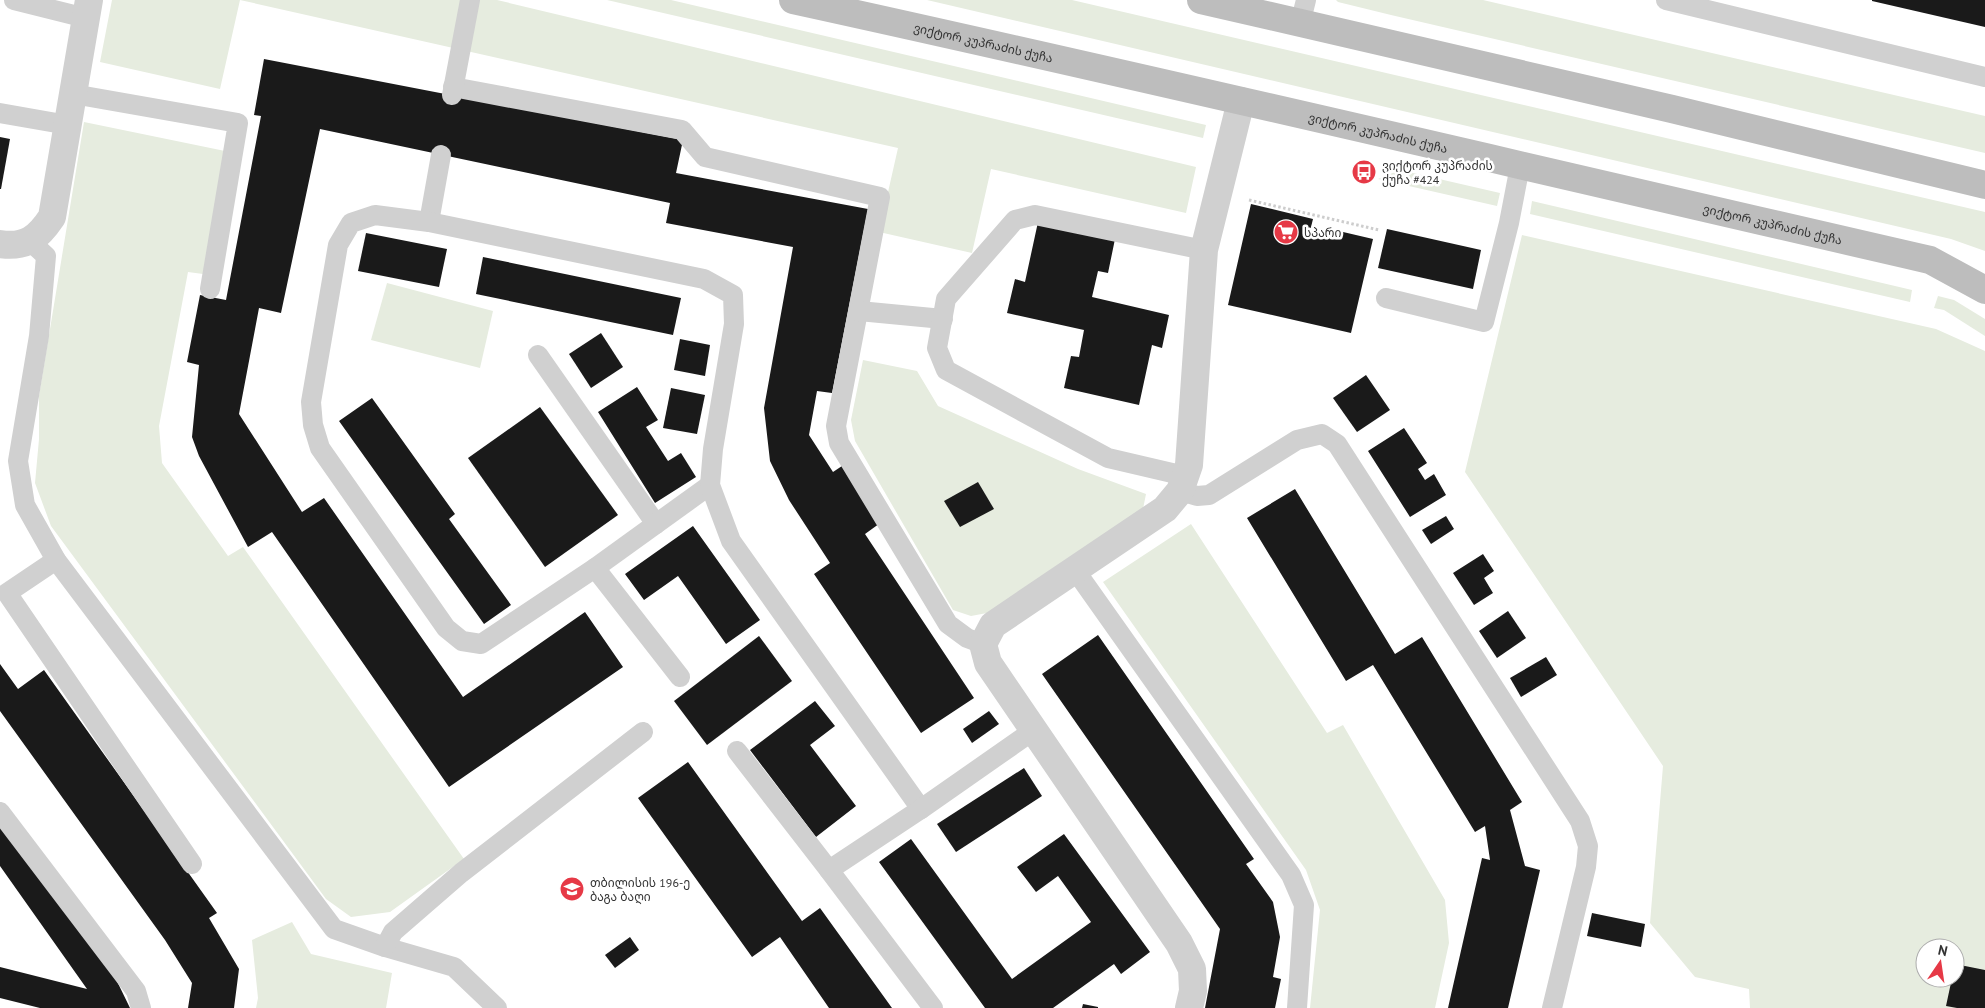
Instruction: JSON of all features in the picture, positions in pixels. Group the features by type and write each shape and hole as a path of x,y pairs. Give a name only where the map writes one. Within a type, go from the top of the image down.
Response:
{"main road":[{"name":"ვიქტორ კუპრაძის ქუჩა","path":"793,0 1092,66 1930,260 1985,290"},
{"path":"1201,0 1303,12 1682,112 1985,185"}],"street":[{"path":"0,244 9,246 31,242 42,232 52,217 87,9"},
{"path":"1189,1008 1192,991 1192,969 1179,944 988,663 983,644 993,625 1165,509 1182,483 1189,465 1204,250 1241,101"}],"lane":[{"path":"14,0 87,9"},
{"path":"470,0 452,91 682,130 705,157 880,196 836,426 839,443 948,624 967,638 983,644"},
{"path":"1666,0 1985,77"},
{"path":"73,94 238,123 210,289"},
{"path":"0,113 68,125"},
{"path":"428,222 441,154"},
{"path":"1386,298 1484,322 1509,223 1520,166"},
{"path":"710,485 595,568 482,644 462,641 446,628 320,448 312,425 311,402 338,245 350,223 376,215 428,222 704,279 733,295 734,324 713,449 710,485 732,541 921,809"},
{"path":"1204,250 1035,215 1015,220 946,299 938,348 946,370 1108,458 1182,483 1197,496 1210,495 1297,440 1322,434 1337,444 1580,821 1588,846 1586,867 1552,1008"},
{"path":"31,242 46,256 38,336 18,460 25,505 56,560 334,929 385,947 454,967 497,1008"},
{"path":"859,311 943,319"},
{"path":"538,355 656,524"},
{"path":"56,560 6,593 192,864"},
{"path":"595,568 680,677"},
{"path":"1075,570 1292,875 1304,905 1297,1008"},
{"path":"829,870 921,809 1034,730"},
{"path":"385,947 393,932 461,873 643,732"},
{"path":"737,751 933,1008"},
{"path":"0,812 136,991 141,1008"}],"path":[{"path":"1219,193 1378,230"}],"shaded area":[{"path":"112,0 240,0 220,89 100,62"},
{"path":"240,0 497,0 1196,167 1186,213 991,169 972,253 879,232 898,148"},
{"path":"607,0 671,0 1206,125 1203,138"},
{"path":"927,0 1072,0 1985,212 1985,251 1951,239"},
{"path":"1336,0 1483,0 1985,116 1985,153 1391,15"},
{"path":"84,122 225,151 203,274 188,272 159,426 162,463 228,556 243,547 464,859 390,912 351,917 326,899 51,526 35,483 39,439 39,396"},
{"path":"1400,170 1500,193 1497,206 1378,179"},
{"path":"1532,201 1912,290 1910,302 1530,214"},
{"path":"1522,235 1936,329 1985,351 1985,1008 1750,1008 1749,989 1695,977 1650,923 1663,766 1465,472"},
{"path":"387,283 493,311 480,368 371,340"},
{"path":"1938,296 1954,300 1985,319 1985,336 1944,310 1934,308"},
{"path":"863,360 917,371 938,406 1078,469 1146,494 1142,514 987,613 971,616 953,610 855,441 851,420"},
{"path":"1191,524 1327,733 1343,725 1445,900 1449,943 1435,1008 1310,1008 1320,910 1306,870 1103,582"},
{"path":"292,922 311,954 392,973 386,1008 256,1008 258,998 252,940"}],"building":[{"path":"1985,0 1985,27 1872,1"},
{"path":"264,59 683,140 676,173 868,209 832,393 817,391 809,435 833,472 845,464 883,521 865,534 974,698 921,733 814,574 830,563 789,500 770,461 764,408 793,247 666,223 670,203 320,129 281,313 259,308 239,414 302,512 324,498 463,697 585,612 623,667 449,787 272,532 248,547 199,456 192,437 199,365 187,362 200,295 226,300 261,116 254,115"},
{"path":"0,137 10,139 1,189 0,189"},
{"path":"1251,204 1313,219 1310,231 1325,234 1326,228 1373,239 1351,333 1228,305"},
{"path":"1038,222 1115,239 1108,273 1098,271 1092,297 1169,315 1162,348 1152,345 1139,405 1064,388 1071,356 1079,357 1084,330 1007,313 1015,279 1025,282"},
{"path":"1387,229 1481,250 1473,289 1378,268"},
{"path":"366,233 447,249 439,287 358,271"},
{"path":"483,257 681,298 673,335 476,294"},
{"path":"601,333 623,367 591,388 569,354"},
{"path":"680,339 710,345 705,376 674,370"},
{"path":"1366,375 1390,410 1357,432 1333,398"},
{"path":"637,387 658,420 646,427 668,461 681,453 696,477 655,503 598,412"},
{"path":"671,388 705,395 697,434 663,428"},
{"path":"372,398 455,514 449,519 511,605 484,624 339,421"},
{"path":"540,407 618,515 545,567 468,458"},
{"path":"1404,428 1427,463 1418,469 1425,480 1434,474 1446,495 1410,517 1368,451"},
{"path":"978,482 994,509 960,527 944,501"},
{"path":"1295,489 1395,654 1422,637 1522,802 1510,810 1525,866 1540,870 1508,1008 1448,1008 1482,858 1490,860 1485,826 1475,832 1373,665 1346,681 1247,518"},
{"path":"1446,516 1454,529 1431,544 1422,530"},
{"path":"693,526 760,620 726,644 678,576 644,600 625,574"},
{"path":"1483,554 1494,571 1484,578 1493,593 1474,605 1453,573"},
{"path":"1508,611 1526,638 1497,658 1479,631"},
{"path":"1098,635 1254,859 1246,864 1273,902 1280,937 1273,977 1281,979 1275,1008 1205,1008 1220,929 1042,674"},
{"path":"759,636 792,681 707,745 674,701"},
{"path":"1546,657 1557,675 1521,697 1510,678"},
{"path":"0,664 18,689 44,670 217,913 209,918 239,969 234,1008 188,1008 192,983 165,940 0,711"},
{"path":"815,701 835,726 810,745 856,806 816,837 750,750"},
{"path":"989,711 999,724 972,743 963,729"},
{"path":"688,762 802,921 820,908 892,1008 829,1008 780,937 752,957 638,798"},
{"path":"1024,768 1042,796 956,852 937,824"},
{"path":"0,819 113,973 130,1008 40,1008 0,998 0,967 87,989 0,866"},
{"path":"1064,834 1150,952 1121,974 1114,964 1053,1008 985,1008 879,862 911,839 1012,979 1091,922 1058,876 1036,892 1017,867"},
{"path":"1592,913 1645,924 1641,947 1587,936"},
{"path":"630,937 639,950 615,968 605,955"},
{"path":"1965,966 1985,970 1985,1008 1946,1006 1950,988 1965,988"},
{"path":"1083,1004 1098,1007 1098,1008 1082,1008"}],"place":[{"name":"ვიქტორ კუპრაძის ქუჩა #424","path":"1364,172"},
{"name":"სპარი","path":"1286,232"},
{"name":"თბილისის 196-ე ბაგა ბაღი","path":"572,889"}]}
